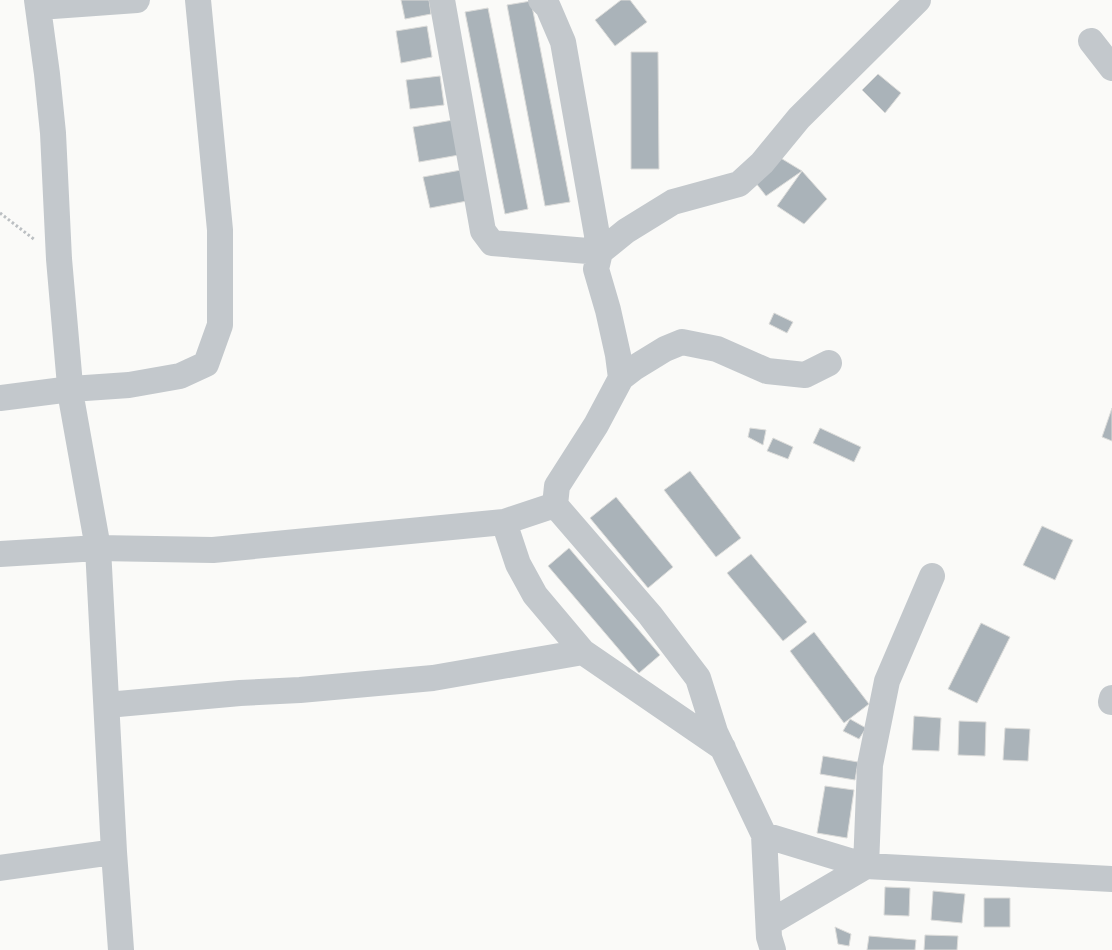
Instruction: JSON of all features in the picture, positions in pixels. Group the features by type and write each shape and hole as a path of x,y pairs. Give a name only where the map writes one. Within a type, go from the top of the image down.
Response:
{"street":[{"path":"121,950 98,548 71,389 59,259 48,74 38,3 137,0"},
{"path":"0,398 71,389 129,385 180,376 206,364 220,325 220,230 198,0"},
{"path":"442,0 483,231 492,243 600,252 626,231 673,202 739,184 762,163 799,118 918,0"},
{"path":"540,0 548,7 563,42 600,252 596,270 608,310 621,378"},
{"path":"1091,41 1112,68"},
{"path":"773,950 769,937 764,835 715,732 698,678 650,615 555,505 557,486 596,425 621,378 666,349 682,342 717,349 767,372 805,375 829,362"},
{"path":"0,554 98,548 213,550 504,522 555,505"},
{"path":"504,522 518,564 535,595 583,652 723,748"},
{"path":"866,866 870,765 887,681 932,576"},
{"path":"107,706 240,693 300,690 433,678 583,652"},
{"path":"1111,702 1112,698"},
{"path":"764,835 866,866 1112,879"},
{"path":"0,868 114,852"},
{"path":"769,923 866,866"}],"path":[{"path":"0,213 59,259"}],"building":[{"path":"401,0 429,0 431,14 405,19"},
{"path":"621,0 630,0 647,22 615,46 595,20"},
{"path":"531,1 570,202 545,206 507,5"},
{"path":"488,8 528,209 505,214 465,12"},
{"path":"427,26 432,57 401,63 396,31"},
{"path":"631,52 658,52 659,169 631,169"},
{"path":"878,74 901,93 885,113 862,90"},
{"path":"440,76 444,105 410,109 406,80"},
{"path":"453,120 459,155 419,162 413,127"},
{"path":"779,157 802,171 766,196 752,178"},
{"path":"461,170 467,201 430,208 423,177"},
{"path":"802,171 827,199 804,224 777,206"},
{"path":"774,313 793,322 787,333 769,324"},
{"path":"1112,408 1112,441 1102,437"},
{"path":"750,428 766,430 763,445 748,437"},
{"path":"820,428 861,447 854,462 813,443"},
{"path":"773,438 793,447 788,459 767,451"},
{"path":"690,471 741,538 716,557 664,490"},
{"path":"616,497 673,567 648,588 590,518"},
{"path":"1042,526 1073,540 1055,580 1023,565"},
{"path":"569,548 660,655 639,673 548,566"},
{"path":"751,554 807,622 783,641 727,573"},
{"path":"981,623 1010,637 977,703 948,689"},
{"path":"814,632 869,704 844,723 790,651"},
{"path":"914,716 941,718 939,751 912,750"},
{"path":"850,719 866,728 859,739 843,731"},
{"path":"959,721 986,722 985,756 958,755"},
{"path":"1005,728 1030,729 1028,761 1003,760"},
{"path":"823,756 858,762 855,780 820,774"},
{"path":"825,786 854,790 847,838 817,833"},
{"path":"885,887 910,888 909,916 884,915"},
{"path":"933,891 965,894 962,923 931,920"},
{"path":"984,898 1010,898 1010,927 984,927"},
{"path":"835,927 851,934 849,946 838,944"},
{"path":"925,935 958,936 957,950 924,950"},
{"path":"869,936 916,940 915,950 867,950"}]}
